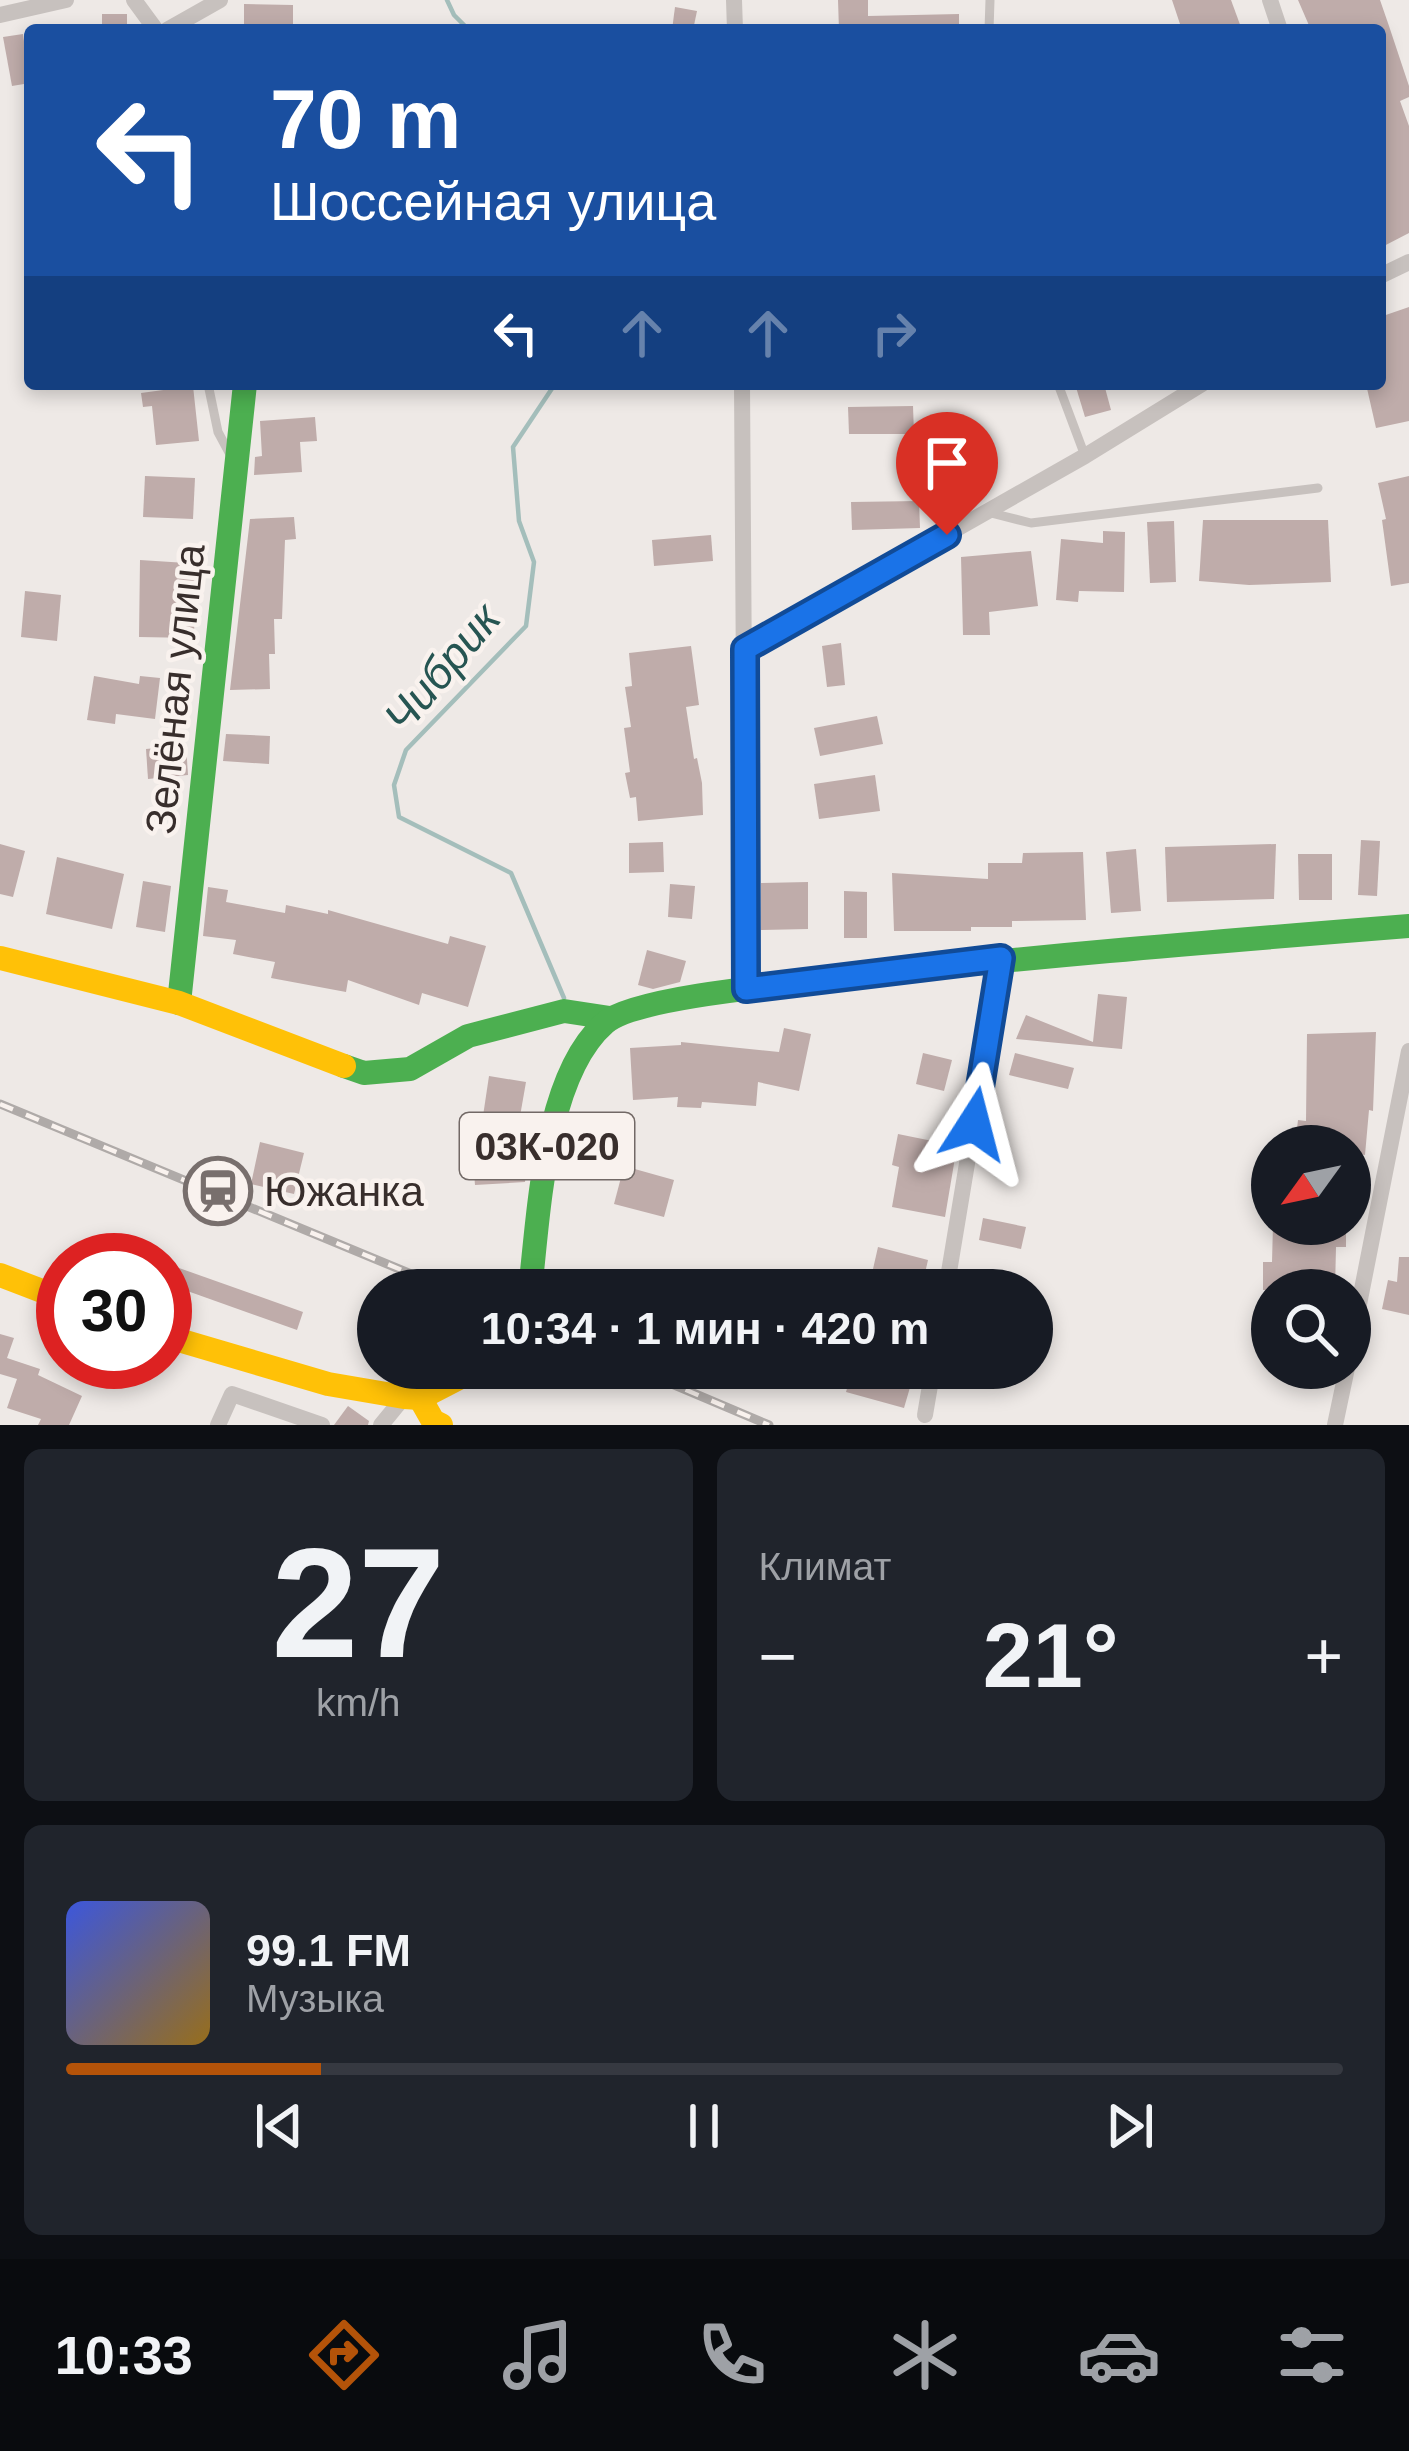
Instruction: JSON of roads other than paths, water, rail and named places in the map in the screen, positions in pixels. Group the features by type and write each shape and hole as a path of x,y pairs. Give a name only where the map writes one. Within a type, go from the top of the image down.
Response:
{"main road":[{"name":"Зелёная улица","path":"179,1003 244,390"},
{"path":"0,958 179,1003 364,1073 410,1069 468,1036 564,1010 610,1018 704,994 1001,958 1409,926"},
{"name":"03К-020","path":"533,1269 548,1141 572,1072 595,1033 610,1018"},
{"path":"0,1275 36,1289"},
{"path":"192,1344 328,1384 412,1397 430,1389"},
{"path":"412,1397 441,1425"}],"street":[{"path":"0,15 66,0"},
{"path":"178,24 220,0"},
{"path":"742,390 746,989"},
{"path":"745,649 1192,390"},
{"path":"949,1269 1001,958"},
{"path":"1366,1269 1409,1051"},
{"path":"925,1415 929,1389"},
{"path":"1335,1425 1342,1389"},
{"path":"218,1425 232,1394 322,1425"},
{"path":"381,1425 412,1397"}],"lane":[{"path":"209,390 218,432 238,468"},
{"path":"1060,390 1085,456"},
{"path":"987,512 1031,523 1318,488"}],"waterway":[{"name":"Чибрик","path":"447,0 463,24"},
{"name":"Чибрик","path":"551,390 513,447 519,521 534,562 526,626 406,750 394,785 399,817 511,873 564,998"}],"railway":[{"path":"0,1104 399,1269"},
{"path":"684,1389 769,1425"}],"place":[{"name":"Южанка","path":"218,1191"}]}
